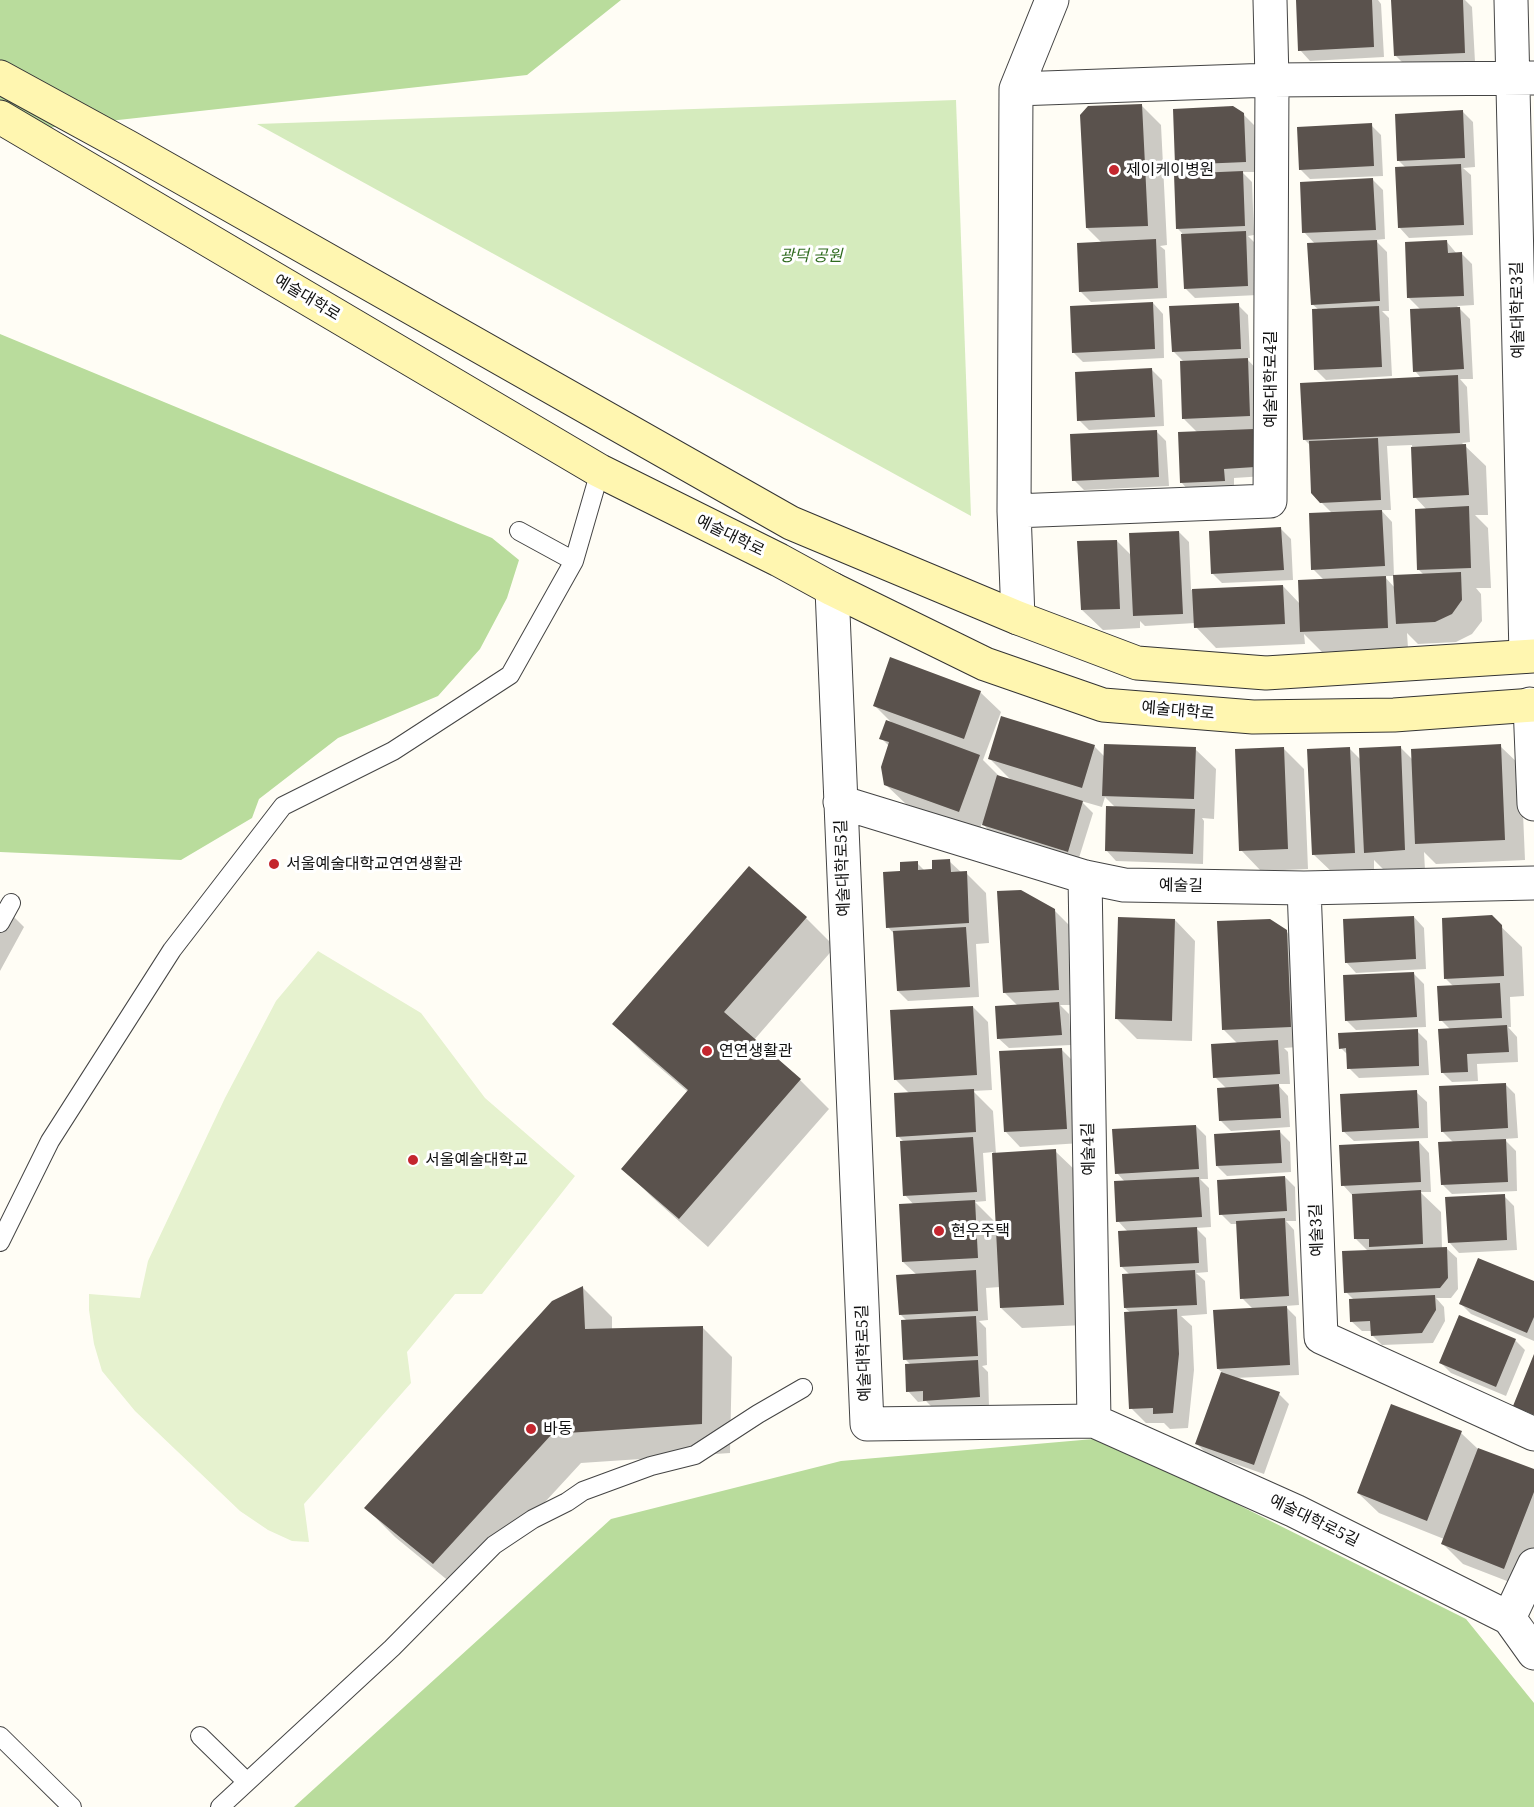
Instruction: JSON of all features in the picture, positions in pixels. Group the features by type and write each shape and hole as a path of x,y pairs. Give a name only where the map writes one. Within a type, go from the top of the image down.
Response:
{"street":[{"path":"1018,618 1014,511 1016,89 1052,0"},
{"name":"예술대학로4길","path":"1014,511 1270,501 1272,80 1270,0"},
{"name":"예술대학로3길","path":"1511,0 1524,79 1530,656"},
{"path":"0,78 128,147 791,523 1018,618 1137,663 1266,673 1530,656"},
{"path":"1016,89 1272,80 1524,79"},
{"name":"예술대학로","path":"0,117 600,471 985,664 1103,705 1253,717 1395,715 1532,704"},
{"name":"예술대학로5길","path":"832,589 867,1424 1094,1420 1295,1511 1509,1618 1534,1653"},
{"path":"1532,704 1534,804"},
{"name":"예술길","path":"840,802 1085,877 1124,885 1304,888 1534,883"},
{"name":"예술4길","path":"1085,877 1094,1420"},
{"name":"예술3길","path":"1304,888 1321,1337 1534,1434"},
{"path":"1509,1618 1534,1565"}],"lane":[{"path":"0,1242 50,1141 166,960 283,806 393,751 510,675 574,561 600,471"},
{"path":"519,531 574,561"},
{"path":"0,923 11,903"},
{"path":"220,1807 392,1648 494,1545 533,1519 583,1491 651,1466 696,1455 758,1414 803,1388"},
{"path":"0,1736 72,1807"},
{"path":"200,1736 247,1782"}],"green space":[{"path":"0,0 621,0 527,75 0,133"},
{"name":"광덕 공원","path":"956,100 971,516 257,124"},
{"path":"0,334 492,538 519,560 507,598 480,649 438,696 338,738 259,799 252,818 181,860 0,852"},
{"path":"318,951 421,1013 485,1098 575,1176 482,1294 455,1294 407,1352 411,1383 304,1504 309,1542 292,1541 268,1530 240,1511 135,1411 102,1371 94,1344 89,1294 140,1298 148,1261 225,1098 276,1001"},
{"path":"1105,1438 1466,1619 1534,1703 1534,1807 294,1807 611,1519 841,1461"}],"building":[{"path":"1296,0 1372,0 1374,47 1298,51"},
{"path":"1391,0 1463,0 1465,53 1394,56"},
{"name":"제이케이병원","path":"1142,104 1148,226 1086,228 1080,115 1088,106"},
{"path":"1233,106 1244,113 1246,162 1175,165 1173,109"},
{"path":"1463,110 1465,158 1397,161 1395,114"},
{"path":"1372,123 1374,166 1299,170 1297,127"},
{"path":"1461,164 1464,225 1398,228 1395,167"},
{"path":"1243,171 1245,226 1176,229 1174,174"},
{"path":"1373,178 1376,230 1302,233 1300,182"},
{"path":"1246,231 1248,286 1184,289 1181,234"},
{"path":"1156,239 1158,288 1079,292 1077,243"},
{"path":"1377,240 1380,301 1311,305 1307,243"},
{"path":"1447,240 1448,253 1462,252 1464,296 1407,298 1405,242"},
{"path":"1153,302 1155,349 1072,353 1070,306"},
{"path":"1239,303 1241,349 1172,352 1169,306"},
{"path":"1379,306 1382,367 1314,370 1312,309"},
{"path":"1460,307 1464,369 1413,372 1410,309"},
{"path":"1248,358 1250,416 1182,419 1180,361"},
{"path":"1152,368 1155,417 1077,421 1075,372"},
{"path":"1458,375 1460,433 1303,440 1300,383"},
{"path":"1254,429 1255,467 1224,469 1225,481 1180,483 1178,432"},
{"path":"1157,430 1159,477 1072,481 1070,434"},
{"path":"1378,438 1381,500 1320,503 1311,493 1309,441"},
{"path":"1466,444 1469,495 1413,498 1411,447"},
{"path":"1469,506 1471,568 1417,570 1415,509"},
{"path":"1382,510 1385,566 1311,570 1309,513"},
{"path":"1281,527 1284,570 1211,574 1209,531"},
{"path":"1179,531 1183,614 1133,616 1129,533"},
{"path":"1117,540 1120,609 1081,610 1077,541"},
{"path":"1461,572 1462,600 1452,614 1435,622 1396,624 1393,575"},
{"path":"1386,576 1388,628 1300,632 1298,580"},
{"path":"1283,585 1285,624 1194,628 1192,589"},
{"path":"890,657 981,691 964,739 873,706"},
{"path":"1001,716 1095,745 1082,788 988,759"},
{"path":"886,720 980,755 959,812 884,785 881,767 889,742 879,739"},
{"path":"1104,744 1196,747 1194,799 1102,796"},
{"path":"1501,744 1505,840 1415,844 1411,749"},
{"path":"1401,746 1405,850 1364,853 1359,748"},
{"path":"1284,747 1288,849 1239,851 1235,749"},
{"path":"1350,747 1355,853 1312,855 1307,749"},
{"path":"997,775 1083,801 1068,852 982,825"},
{"path":"1106,806 1195,809 1193,854 1105,851"},
{"path":"950,859 951,872 967,871 969,923 886,928 883,872 900,871 900,862 918,861 918,870 932,869 932,860"},
{"name":"연연생활관","path":"749,866 807,917 724,1012 801,1079 679,1219 621,1169 688,1090 612,1024"},
{"path":"1021,890 1055,909 1059,990 1003,993 997,891"},
{"path":"1492,915 1502,925 1504,976 1444,979 1442,918"},
{"path":"1414,916 1416,959 1345,963 1343,919"},
{"path":"1118,917 1175,919 1172,1021 1115,1019"},
{"path":"1270,919 1287,930 1291,1027 1222,1030 1217,921"},
{"path":"966,927 970,987 897,991 893,931"},
{"path":"1414,972 1417,1017 1345,1021 1343,975"},
{"path":"1500,983 1502,1018 1439,1021 1437,986"},
{"path":"1059,1002 1062,1035 997,1039 995,1006"},
{"path":"973,1006 977,1075 894,1080 890,1010"},
{"path":"1507,1025 1509,1052 1467,1054 1468,1072 1441,1073 1438,1029"},
{"path":"1418,1029 1419,1066 1347,1069 1346,1048 1339,1049 1338,1033"},
{"path":"1278,1040 1280,1074 1213,1078 1211,1044"},
{"path":"1062,1048 1067,1129 1004,1132 999,1051"},
{"path":"1506,1083 1508,1128 1441,1132 1439,1086"},
{"path":"1279,1084 1281,1118 1219,1121 1217,1088"},
{"path":"974,1089 976,1132 896,1137 894,1093"},
{"path":"1417,1090 1419,1128 1342,1132 1340,1094"},
{"path":"1196,1125 1199,1169 1115,1174 1112,1129"},
{"path":"1280,1130 1282,1163 1216,1166 1214,1134"},
{"path":"973,1137 977,1192 903,1196 900,1141"},
{"path":"1506,1139 1508,1182 1441,1185 1438,1142"},
{"path":"1419,1141 1421,1182 1341,1186 1339,1145"},
{"path":"1056,1149 1064,1305 1000,1308 992,1153"},
{"path":"1285,1176 1287,1211 1219,1215 1217,1180"},
{"path":"1199,1177 1202,1217 1116,1222 1114,1181"},
{"path":"1421,1190 1423,1244 1369,1247 1369,1239 1354,1239 1352,1194"},
{"path":"1505,1194 1507,1240 1448,1243 1445,1197"},
{"name":"현우주택","path":"975,1200 978,1258 902,1262 899,1204"},
{"path":"1285,1218 1289,1296 1240,1299 1236,1221"},
{"path":"1197,1227 1199,1263 1120,1267 1118,1231"},
{"path":"1447,1247 1448,1278 1440,1288 1344,1293 1342,1251"},
{"path":"1478,1258 1534,1281 1534,1317 1527,1333 1459,1304"},
{"path":"976,1270 978,1311 899,1315 896,1275"},
{"path":"1195,1270 1197,1305 1124,1308 1122,1274"},
{"name":"바동","path":"583,1286 585,1329 703,1326 702,1424 552,1434 433,1564 364,1508 552,1301"},
{"path":"1435,1295 1436,1310 1422,1333 1371,1336 1370,1321 1350,1322 1349,1299"},
{"path":"1287,1306 1290,1365 1217,1369 1213,1310"},
{"path":"1177,1309 1179,1354 1173,1413 1153,1414 1153,1408 1129,1409 1124,1312"},
{"path":"1459,1315 1516,1339 1496,1387 1439,1363"},
{"path":"976,1316 978,1356 903,1360 901,1320"},
{"path":"1534,1354 1534,1415 1513,1406"},
{"path":"978,1360 980,1397 923,1401 923,1391 906,1392 905,1364"},
{"path":"1221,1372 1280,1392 1254,1465 1195,1444"},
{"path":"1391,1404 1462,1431 1427,1521 1357,1493"},
{"path":"1478,1448 1534,1469 1534,1492 1504,1569 1441,1544"}],"place":[{"name":"제이케이병원","path":"1114,170"},
{"name":"서울예술대학교연연생활관","path":"274,864"},
{"name":"연연생활관","path":"707,1051"},
{"name":"서울예술대학교","path":"413,1160"},
{"name":"현우주택","path":"939,1231"},
{"name":"바동","path":"531,1429"}]}
